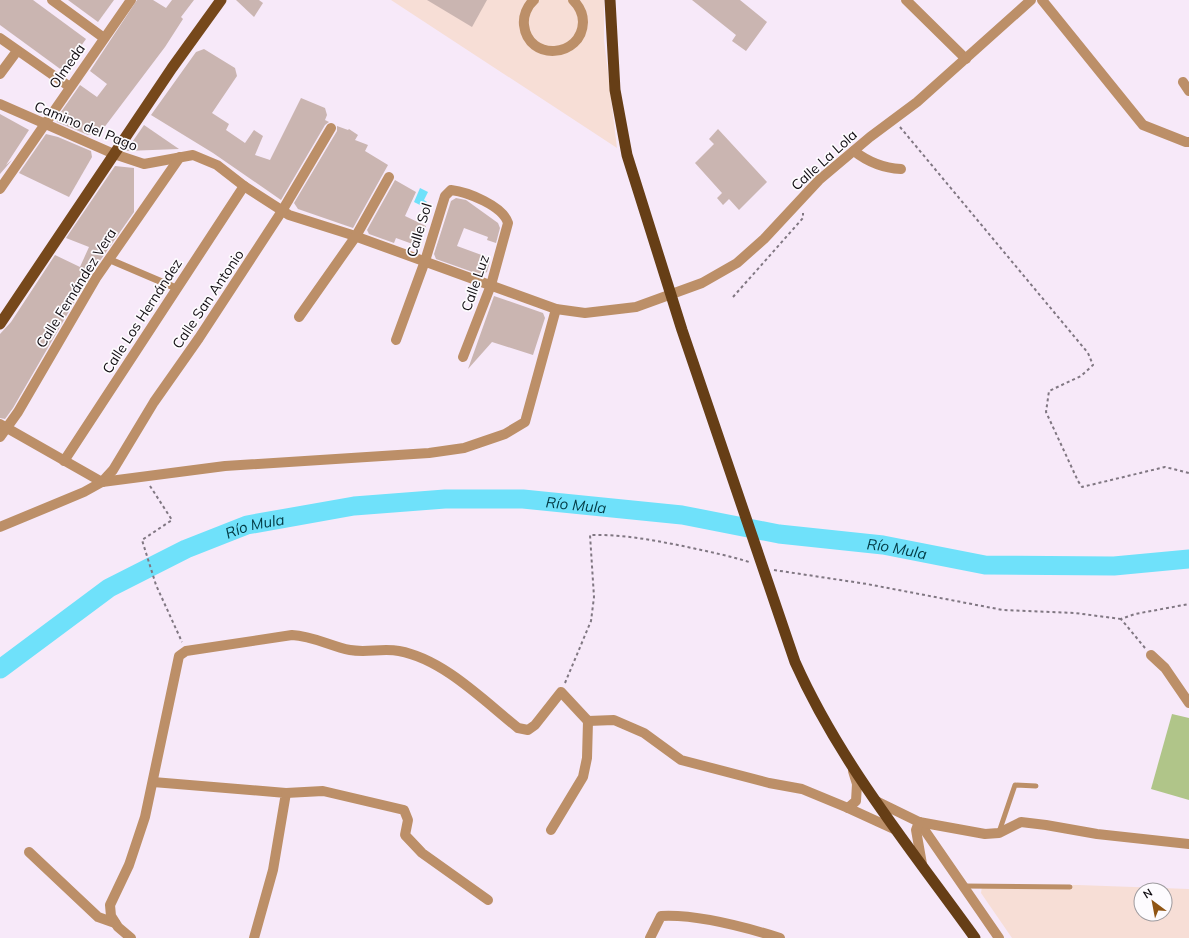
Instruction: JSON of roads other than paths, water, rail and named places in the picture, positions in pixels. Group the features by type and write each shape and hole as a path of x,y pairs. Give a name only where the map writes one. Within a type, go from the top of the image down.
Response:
{"highway":[{"path":"610,0 615,90 627,155 682,330 736,490 768,569 784,631 807,688 826,725 896,830 975,938"}],"main road":[{"path":"0,324 220,0"}],"street":[{"path":"52,0 104,38"},
{"name":"Olmeda","path":"0,189 131,0"},
{"path":"531,1 526,11 524,20 525,30 529,40 540,49 555,52 564,50 573,45 583,28 583,18 580,9 573,0"},
{"path":"906,0 966,59"},
{"name":"Calle La Lola","path":"491,285 556,309 585,313 636,307 702,283 737,263 764,239 819,180 917,102 1031,0"},
{"path":"1042,0 1143,125 1189,142"},
{"path":"0,38 70,87"},
{"path":"0,74 17,51"},
{"path":"1183,82 1189,91"},
{"name":"Camino del Pago","path":"0,104 44,125 114,154 144,164 193,155 217,165 244,186 286,213 356,236 491,285"},
{"name":"Calle San Antonio","path":"102,482 113,470 154,402 286,213 331,128"},
{"path":"854,151 868,162 889,168 901,169"},
{"name":"Calle Fernández Vera","path":"0,438 3,426 108,259 180,157"},
{"path":"299,317 356,236 389,177"},
{"name":"Calle Los Hernández","path":"64,461 244,186"},
{"name":"Calle Sol","path":"396,340 425,261 445,196 451,190 461,191 484,201 506,217"},
{"name":"Calle Luz","path":"463,357 491,285 505,241 508,224 506,217"},
{"path":"108,259 176,288"},
{"path":"0,527 84,492 102,482 240,465 429,453 464,448 505,434 526,422 556,309"},
{"path":"3,426 102,482"},
{"path":"131,938 115,923 111,916 110,905 129,864 145,817 179,656 186,651 292,635 305,636 351,650 398,651 418,656 444,670 518,728 528,730 535,725 561,692 588,721 587,758 583,777 552,830"},
{"path":"1151,655 1165,668 1189,702"},
{"path":"588,721 614,720 644,733 681,760 769,783 802,789 896,830"},
{"path":"848,808 856,801 857,784 850,763"},
{"path":"153,782 286,793 323,791 404,810 408,820 405,835 422,853 488,900"},
{"path":"254,938 273,870 286,793"},
{"path":"876,801 919,822 985,834 999,833 1021,822 1046,824 1097,834 1189,844"},
{"path":"919,822 916,830 922,864"},
{"path":"919,822 999,938"},
{"path":"29,852 98,917 115,923"},
{"path":"650,938 661,916 681,915 760,931 780,938"}],"lane":[{"path":"999,833 1015,785 1036,786"},
{"path":"963,886 1070,887"}],"water":[{"path":"420,188 428,192 424,200 427,202 424,207 414,202"}],"waterway":[{"name":"Río Mula","path":"0,669 109,588 186,549 247,525 354,506 445,499 523,499 682,515 779,534 883,545 985,565 1114,566 1189,559"}]}
